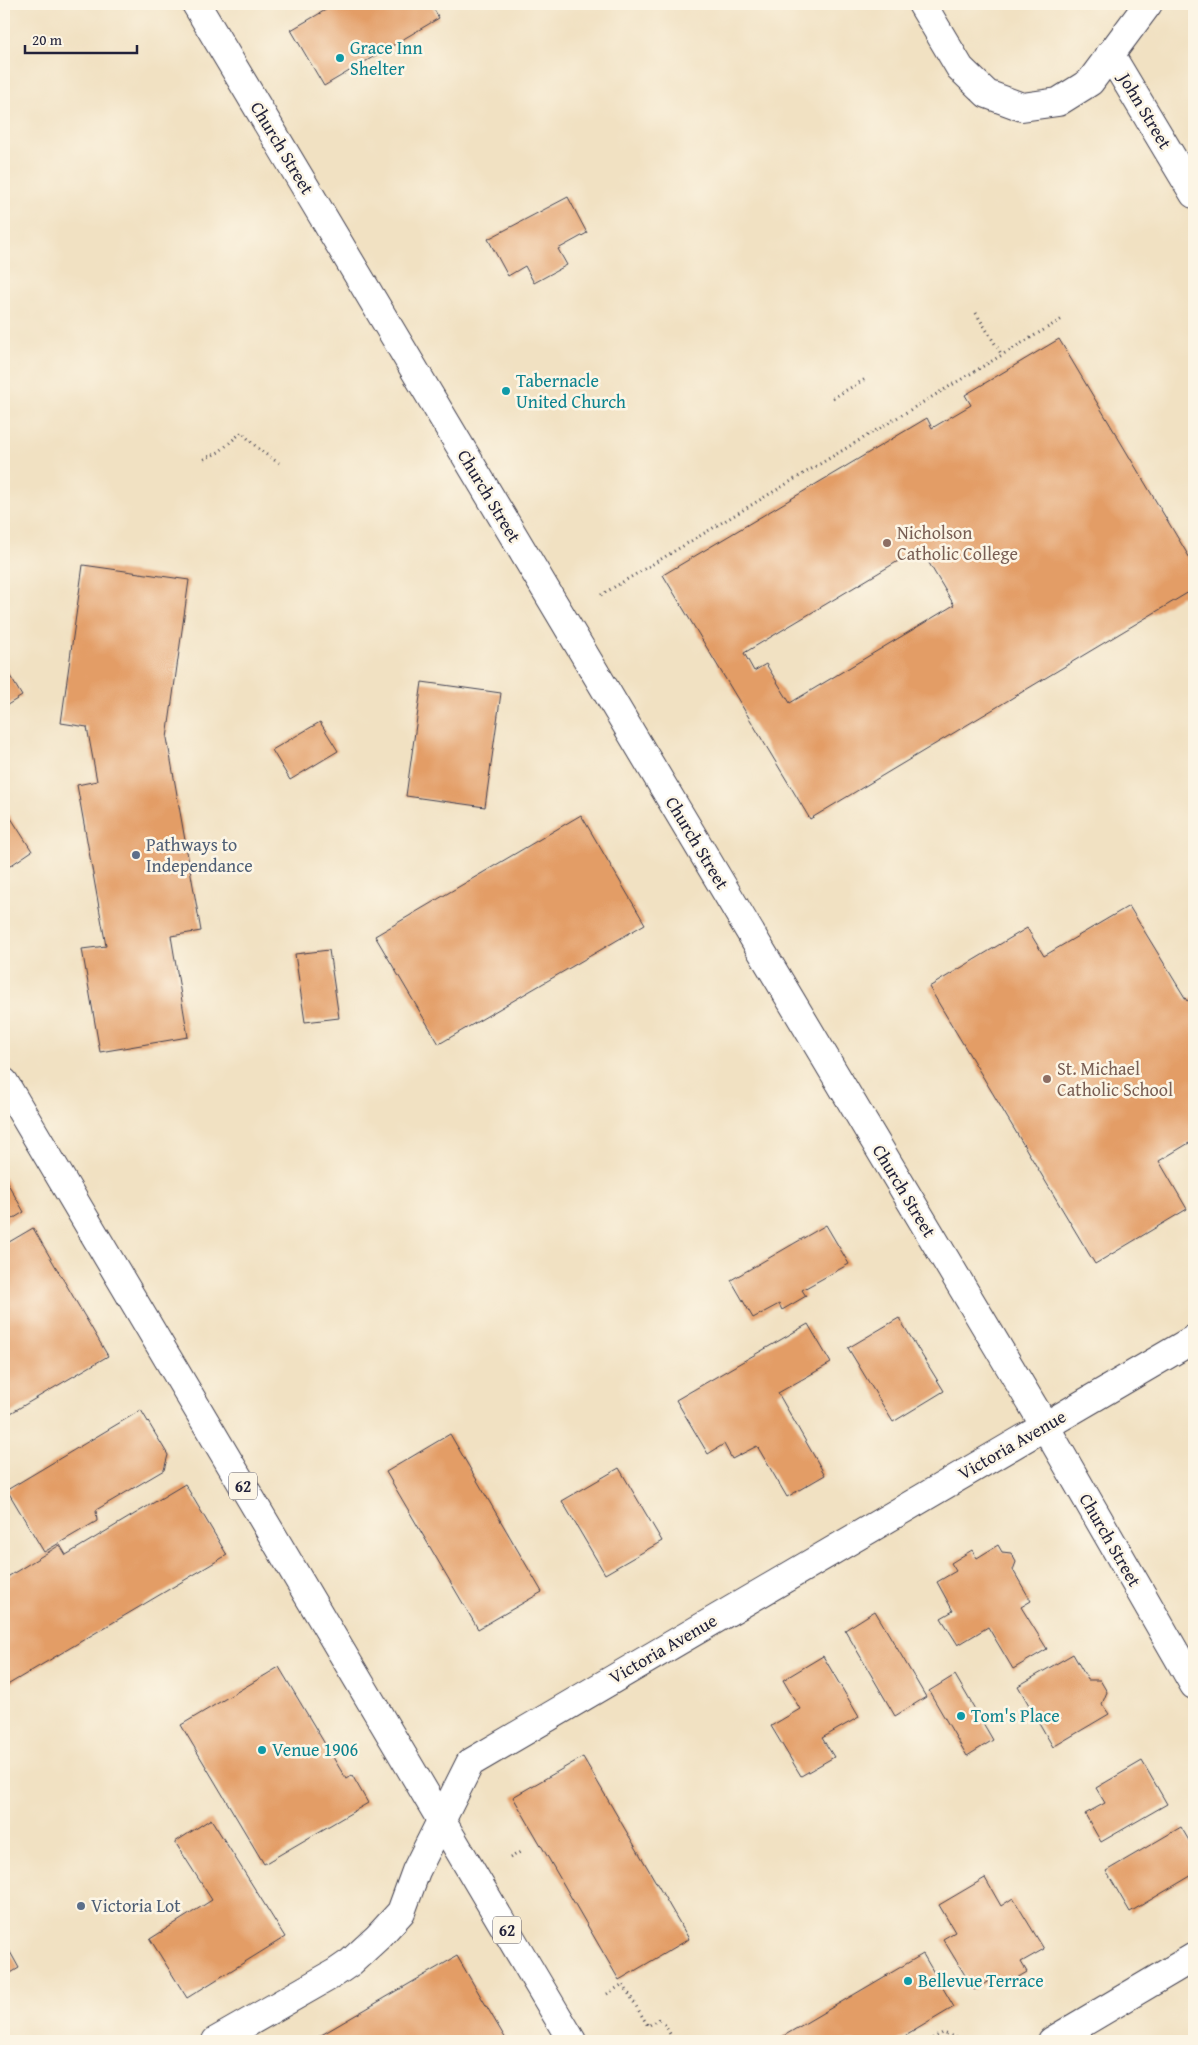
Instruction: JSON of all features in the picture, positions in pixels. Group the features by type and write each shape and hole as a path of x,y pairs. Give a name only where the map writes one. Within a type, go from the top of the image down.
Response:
{"street":[{"name":"Church Street","path":"196,4 1045,1426 1194,1685"},
{"path":"922,4 960,68 987,94 1022,107 1058,102 1090,82 1148,4"},
{"name":"John Street","path":"1110,54 1194,194"},
{"name":"62","path":"4,1082 572,2041"},
{"name":"Victoria Avenue","path":"216,2041 323,1980 351,1962 378,1937 403,1909 416,1871 470,1763 1194,1339"},
{"path":"1052,2041 1194,1957"}],"path":[{"path":"976,313 1002,355"},
{"path":"601,595 1062,319"},
{"path":"833,398 867,378"},
{"path":"204,459 219,452 242,432 265,455 279,462"},
{"path":"510,1858 522,1851"},
{"path":"607,1994 623,1984 648,2026 661,2018 674,2041"},
{"path":"928,2041 943,2033 965,2041"}],"building":[{"name":"Grace Inn Shelter","path":"336,4 431,4 439,18 324,86 291,30"},
{"path":"568,197 587,233 558,249 567,265 534,283 525,266 508,276 488,239"},
{"path":"1059,339 1194,565 1194,589 810,819 663,575 927,418 932,428 971,405 965,395","holes":["920,548 954,605 790,703 766,664 754,671 744,653"]},
{"path":"83,565 189,580 167,738 201,931 171,936 188,1037 100,1052 82,949 106,946 77,785 97,781 87,727 61,723"},
{"path":"4,666 22,696 4,707"},
{"path":"422,682 501,693 485,807 406,796"},
{"path":"320,722 338,751 290,780 272,750"},
{"path":"9,815 32,851 4,870 4,819"},
{"path":"581,815 645,924 439,1044 375,936"},
{"path":"1129,906 1187,1001 1194,996 1194,1140 1159,1161 1187,1209 1095,1264 929,987 1027,928 1044,956"},
{"path":"329,950 339,1018 305,1022 295,954"},
{"path":"4,1177 24,1212 4,1224"},
{"path":"826,1225 849,1264 802,1290 806,1296 782,1310 779,1304 753,1318 731,1280"},
{"path":"33,1228 108,1356 4,1417 4,1245"},
{"path":"899,1318 944,1391 893,1422 848,1348"},
{"path":"808,1324 831,1363 778,1393 825,1475 787,1497 757,1446 732,1459 724,1444 708,1454 676,1400"},
{"path":"141,1410 168,1455 164,1470 96,1510 97,1521 44,1552 7,1490"},
{"path":"450,1434 542,1592 478,1629 386,1472"},
{"path":"619,1468 662,1541 605,1574 562,1501"},
{"path":"185,1484 227,1555 4,1687 4,1579 60,1545 66,1555"},
{"path":"998,1545 1002,1552 1011,1553 1016,1562 1013,1570 1031,1601 1021,1607 1047,1649 1013,1669 988,1627 958,1645 941,1618 953,1611 937,1582 956,1571 951,1563 972,1550 977,1558"},
{"path":"875,1611 926,1697 895,1716 845,1630"},
{"path":"1073,1654 1088,1680 1100,1680 1107,1692 1102,1704 1109,1714 1053,1747 1018,1686"},
{"path":"823,1656 859,1717 822,1738 834,1757 801,1776 771,1726 800,1709 783,1680"},
{"name":"Venue 1906","path":"279,1667 346,1779 352,1775 368,1803 264,1864 181,1725"},
{"name":"Tom's Place","path":"955,1675 993,1740 967,1756 929,1691"},
{"path":"583,1757 689,1939 619,1980 513,1797"},
{"path":"1142,1761 1167,1804 1101,1842 1085,1814 1105,1803 1096,1788"},
{"path":"211,1819 285,1937 187,1998 150,1939 212,1900 175,1842"},
{"path":"1181,1827 1194,1849 1194,1874 1130,1912 1106,1871"},
{"path":"985,1878 1001,1906 1013,1898 1044,1949 1021,1962 1027,1972 1003,1986 997,1976 974,1990 943,1939 955,1932 939,1905"},
{"path":"4,1941 19,1968 4,1977"},
{"name":"Bellevue Terrace","path":"923,1954 954,2007 897,2041 775,2041"},
{"path":"457,1956 507,2041 311,2041"}],"place":[{"name":"Grace Inn Shelter","path":"340,58"},
{"name":"Tabernacle United Church","path":"506,391"},
{"name":"Nicholson Catholic College","path":"887,543"},
{"name":"Pathways to Independance","path":"136,855"},
{"name":"St. Michael Catholic School","path":"1047,1079"},
{"name":"Tom's Place","path":"961,1716"},
{"name":"Venue 1906","path":"262,1750"},
{"name":"Victoria Lot","path":"81,1906"},
{"name":"Bellevue Terrace","path":"908,1981"}]}
